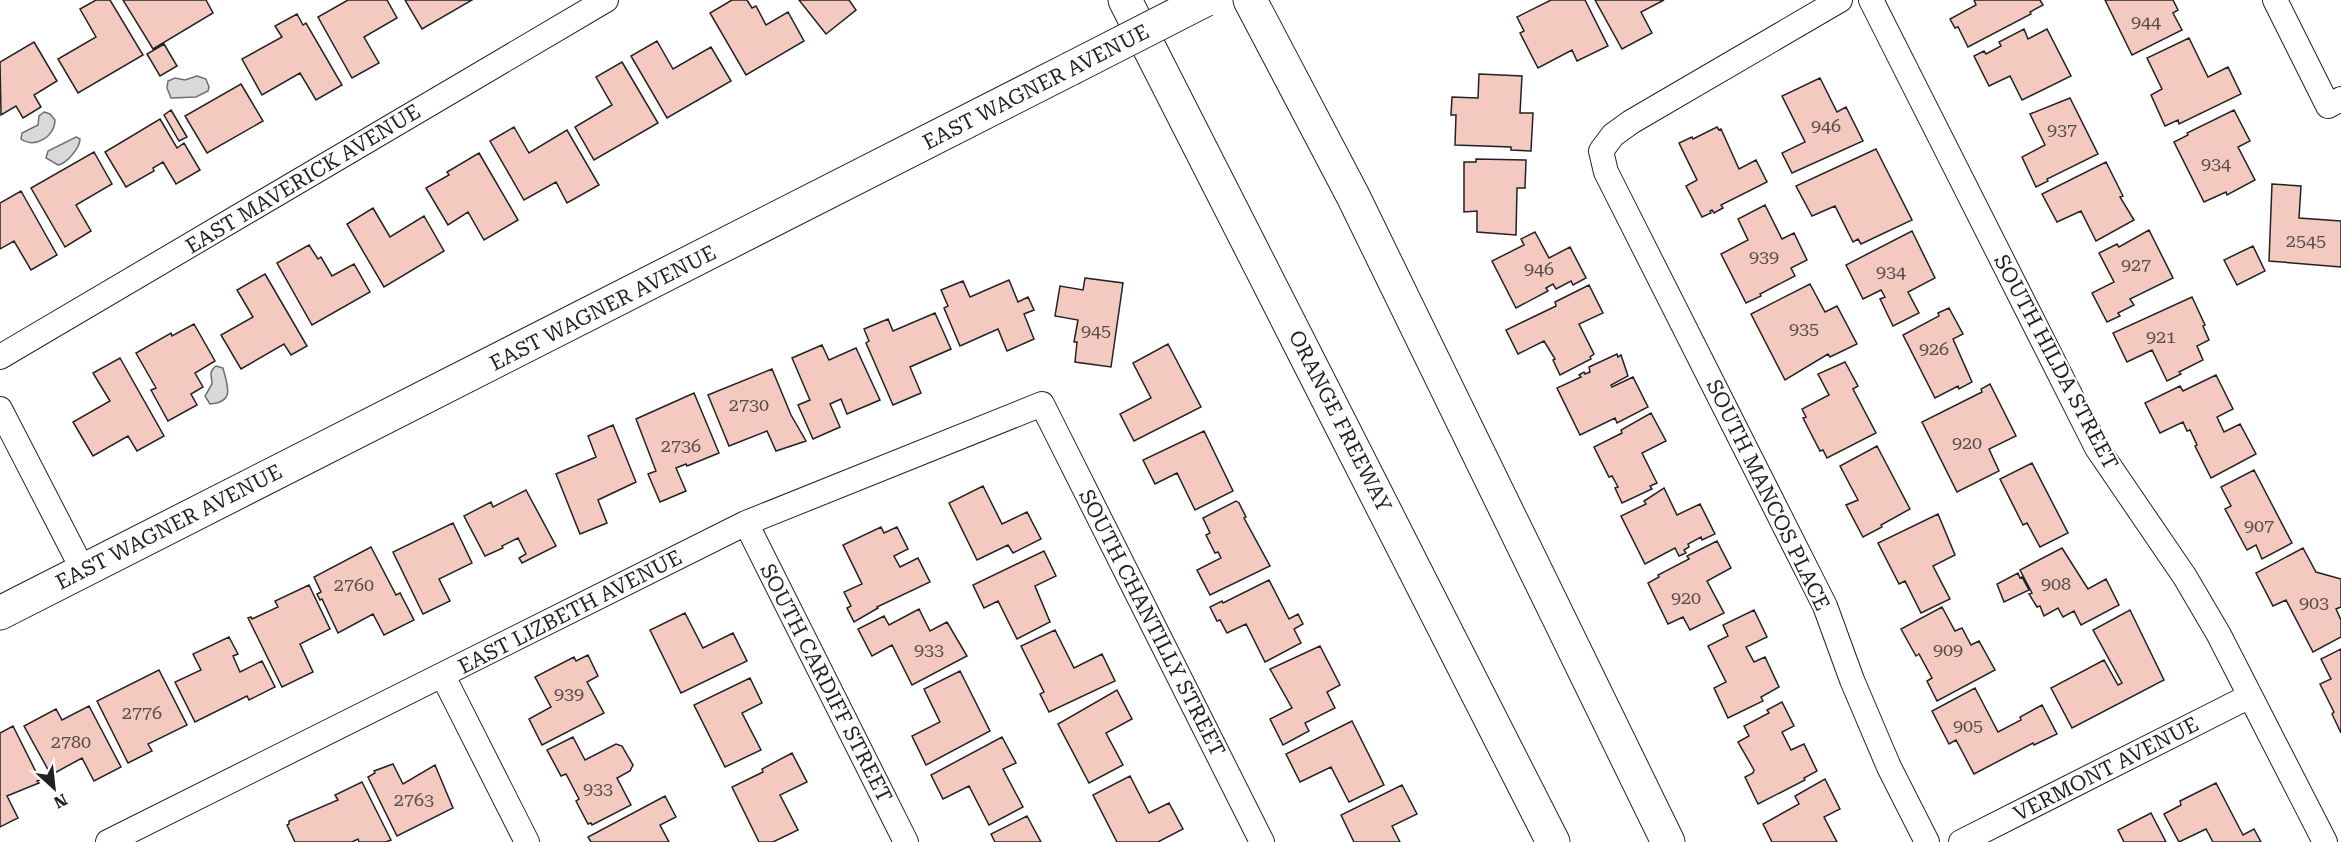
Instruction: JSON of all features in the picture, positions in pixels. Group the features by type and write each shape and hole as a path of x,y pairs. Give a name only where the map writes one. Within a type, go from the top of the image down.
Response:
{"main road":[{"name":"ORANGE FREEWAY","path":"1125,0 1553,842"},
{"name":"EAST WAGNER AVENUE","path":"0,613 1205,0"},
{"path":"1250,0 1353,196 1668,842"}],"street":[{"name":"EAST MAVERICK AVENUE","path":"0,357 606,0"},
{"name":"SOUTH MANCOS PLACE","path":"1840,0 1631,122 1613,135 1601,152 1606,172 1820,596 1856,691 1889,767 1927,842"},
{"name":"SOUTH HILDA STREET","path":"1871,0 2097,448 2185,577 2219,635 2325,842"},
{"path":"2275,0 2334,103"},
{"name":"EAST LIZBETH AVENUE","path":"108,842 746,523 1042,404"},
{"name":"SOUTH CHANTILLY STREET","path":"1042,404 1262,842"},
{"path":"0,409 83,570"},
{"name":"SOUTH CARDIFF STREET","path":"746,523 906,842"},
{"path":"443,676 527,842"},
{"name":"VERMONT AVENUE","path":"1961,842 2250,696"}],"shaded area":[{"path":"197,76 206,79 208,91 196,97 171,98 167,88 168,81 175,78 185,80"},
{"path":"44,112 50,114 55,120 52,132 37,142 26,142 21,139 22,133 38,125 39,116"},
{"path":"76,137 80,139 78,147 65,162 58,165 46,158 48,151"},
{"path":"216,366 223,368 228,392 224,400 210,404 205,396 212,384 211,372"}],"building":[{"path":"96,0 110,0 143,55 78,93 58,59 96,37 80,9"},
{"path":"123,0 206,0 213,13 153,49"},
{"path":"348,0 387,0 397,18 364,37 379,63 352,78 318,17"},
{"path":"405,0 472,0 422,29"},
{"path":"732,0 747,0 752,8 756,6 766,25 788,12 804,41 746,75 710,13"},
{"path":"799,0 849,0 856,10 826,34"},
{"path":"1551,0 1585,0 1608,46 1577,61 1572,50 1538,68 1520,33 1524,31 1517,17"},
{"path":"1595,0 1664,0 1641,12 1652,33 1622,49"},
{"path":"1974,0 2040,0 2043,5 2030,12 2031,14 1968,47 1958,27 1955,28 1950,19 1976,5"},
{"path":"2105,0 2173,0 2178,10 2173,13 2182,30 2132,55"},
{"path":"297,14 303,25 306,23 342,85 316,100 300,73 262,95 242,59 282,37 275,26"},
{"path":"2024,29 2028,39 2047,29 2071,76 2022,100 2010,76 1989,86 1974,56 1984,51 1986,54 2001,46 1999,42"},
{"path":"2189,38 2208,77 2228,67 2241,94 2179,124 2178,120 2165,126 2151,95 2162,89 2147,58"},
{"path":"657,41 673,69 711,47 731,81 667,118 631,56"},
{"path":"34,42 57,81 34,95 41,107 23,118 16,106 1,115 0,62"},
{"path":"164,44 177,66 160,76 147,54"},
{"path":"622,62 658,123 594,160 575,127 612,105 596,77"},
{"path":"1479,74 1522,76 1520,113 1533,113 1531,151 1511,150 1511,147 1455,145 1456,115 1451,115 1452,97 1478,98"},
{"path":"1820,78 1837,112 1846,107 1863,141 1792,173 1782,153 1805,142 1782,96"},
{"path":"241,84 263,121 207,153 185,116"},
{"path":"2070,98 2098,154 2047,179 2048,181 2036,187 2022,157 2045,145 2030,114"},
{"path":"171,110 187,137 179,141 164,115"},
{"path":"2234,110 2250,141 2238,147 2255,180 2227,195 2226,192 2204,202 2174,142 2188,135 2187,133"},
{"path":"160,119 177,148 184,143 200,170 176,184 163,162 153,168 154,171 126,187 105,152"},
{"path":"514,127 529,153 567,130 599,185 567,203 556,182 524,200 490,141"},
{"path":"1717,127 1721,129 1739,169 1756,160 1767,182 1721,205 1723,208 1714,213 1712,210 1711,213 1702,217 1686,186 1697,180 1679,143"},
{"path":"1876,149 1912,220 1861,244 1858,239 1853,242 1835,206 1812,216 1796,186"},
{"path":"94,152 112,184 76,205 91,231 65,247 31,188"},
{"path":"479,153 518,220 484,240 468,212 448,225 426,188 449,175 447,172"},
{"path":"1476,159 1526,160 1525,188 1517,188 1516,235 1477,232 1477,211 1464,212 1464,162 1476,162"},
{"path":"2106,162 2123,196 2120,197 2134,220 2096,241 2081,211 2057,222 2042,194"},
{"path":"2272,184 2301,186 2299,218 2341,221 2341,267 2269,261"},
{"path":"21,191 57,255 31,270 14,241 0,249 0,203"},
{"path":"1765,205 1782,239 1794,233 1807,260 1791,268 1795,276 1746,303 1721,254 1748,240 1738,219"},
{"path":"373,208 390,237 424,216 444,251 384,287 347,224"},
{"path":"2149,230 2173,278 2130,299 2134,305 2118,313 2120,316 2107,322 2092,293 2114,282 2099,253 2117,244 2119,247"},
{"path":"1912,231 1935,278 1908,292 1919,313 1893,326 1880,299 1885,297 1881,290 1863,299 1846,265"},
{"path":"1535,232 1549,258 1570,247 1586,278 1573,285 1571,281 1556,289 1553,284 1546,288 1548,291 1516,308 1492,261 1524,245 1521,239"},
{"path":"309,245 318,259 321,257 332,276 354,264 370,292 312,325 277,263"},
{"path":"2253,246 2265,271 2237,285 2224,260"},
{"path":"265,274 307,346 291,355 284,344 241,369 221,335 253,317 237,290"},
{"path":"1085,278 1123,283 1111,367 1075,362 1077,342 1074,342 1078,320 1055,316 1060,286 1083,290"},
{"path":"1009,280 1018,302 1028,297 1034,310 1024,314 1034,339 1007,351 998,329 960,346 944,308 948,306 941,290 963,281 970,297"},
{"path":"1810,284 1825,312 1837,306 1857,344 1830,357 1828,354 1785,380 1751,314"},
{"path":"1589,285 1603,313 1579,324 1594,354 1590,357 1591,359 1560,375 1553,360 1555,359 1544,341 1518,354 1506,330 1556,306 1555,302"},
{"path":"2192,297 2209,340 2197,346 2203,360 2167,381 2152,350 2127,362 2113,333"},
{"path":"1949,308 1963,334 1953,339 1972,382 1959,389 1958,386 1935,398 1903,335 1939,316 1938,313"},
{"path":"935,313 951,349 910,367 921,393 893,405 866,343 869,341 864,329 888,319 893,331"},
{"path":"194,324 215,361 195,373 203,387 191,394 197,405 168,421 151,390 156,388 136,353 171,333 172,336"},
{"path":"1168,344 1201,407 1134,441 1120,414 1151,398 1133,363"},
{"path":"822,345 829,360 856,348 880,400 847,414 841,399 830,404 840,427 813,439 798,405 810,400 792,358"},
{"path":"1617,354 1618,357 1621,355 1628,376 1611,385 1612,387 1633,377 1648,407 1617,423 1615,418 1580,435 1557,388 1581,377 1579,375 1584,372 1585,374 1590,372 1589,367"},
{"path":"120,358 164,436 137,451 128,436 93,456 73,422 110,401 93,373"},
{"path":"1845,362 1858,386 1853,389 1876,433 1827,458 1823,450 1820,451 1803,418 1806,417 1802,409 1829,395 1818,374"},
{"path":"772,369 791,415 806,441 776,451 767,431 729,446 708,395"},
{"path":"2216,375 2233,409 2217,417 2224,432 2240,424 2256,454 2211,478 2195,446 2197,445 2190,430 2187,431 2183,422 2160,433 2145,403 2180,386 2183,391"},
{"path":"1990,384 2016,436 1989,449 1999,471 1957,492 1922,422 1982,392 1981,389"},
{"path":"694,393 719,453 676,468 686,491 660,502 648,474 656,471 636,419"},
{"path":"1651,413 1666,441 1642,453 1657,483 1650,486 1652,489 1622,503 1615,488 1618,487 1612,476 1609,477 1594,447 1622,433 1621,430"},
{"path":"613,425 636,482 598,500 607,523 580,534 556,474 596,457 588,436"},
{"path":"1204,431 1233,491 1195,510 1177,473 1155,484 1143,460"},
{"path":"1877,446 1910,509 1863,537 1846,505 1858,500 1840,466"},
{"path":"2032,463 2068,533 2040,547 2027,523 2023,525 2000,479"},
{"path":"2254,470 2292,543 2262,559 2256,545 2247,550 2225,509 2231,506 2221,487"},
{"path":"983,486 1002,524 1027,512 1041,539 1013,553 1008,545 977,560 949,503"},
{"path":"1664,488 1677,515 1700,504 1715,534 1702,540 1701,537 1688,544 1689,547 1684,550 1686,553 1679,556 1675,548 1645,564 1621,516 1646,504 1644,501"},
{"path":"526,490 556,546 522,563 519,558 526,554 518,538 485,556 464,516 491,502 493,507"},
{"path":"1236,501 1270,566 1210,595 1197,570 1221,558 1218,552 1215,553 1206,535 1210,533 1203,518"},
{"path":"1938,514 1955,555 1933,566 1950,599 1921,613 1905,581 1899,584 1878,543"},
{"path":"453,523 472,563 439,579 450,601 423,614 393,552"},
{"path":"881,527 884,533 897,527 908,549 894,556 900,567 918,558 930,582 877,607 854,622 847,608 851,606 844,592 862,584 843,545"},
{"path":"1717,541 1731,568 1707,581 1724,613 1690,630 1683,617 1668,624 1648,583 1659,577 1658,575 1689,559 1687,556"},
{"path":"371,547 396,595 400,593 414,620 384,635 373,614 338,633 322,599 320,600 317,594 321,592 314,577"},
{"path":"2062,548 2088,589 2106,579 2119,605 2081,625 2074,611 2063,617 2058,608 2044,616 2040,606 2037,607 2029,594 2032,593 2020,570"},
{"path":"2303,548 2316,572 2341,579 2341,607 2336,609 2341,620 2341,637 2313,652 2286,600 2273,606 2256,573"},
{"path":"1044,551 1056,576 1035,586 1050,622 1017,639 998,601 984,608 973,585"},
{"path":"2018,573 2029,590 2004,602 1997,584"},
{"path":"1269,580 1289,619 1298,614 1303,624 1294,629 1301,643 1265,662 1246,624 1227,633 1220,620 1217,621 1210,607"},
{"path":"309,585 330,629 300,644 313,672 282,687 248,618 252,619 278,607 275,601"},
{"path":"1942,607 1955,631 1962,628 1971,645 1979,641 1995,670 1937,701 1927,681 1932,678 1919,654 1916,656 1901,629"},
{"path":"919,609 930,631 947,622 967,656 912,685 892,645 872,656 858,629 884,616 889,625"},
{"path":"1754,610 1767,637 1746,647 1754,662 1765,657 1779,687 1761,697 1763,701 1728,718 1714,688 1726,682 1708,646 1728,636 1723,625"},
{"path":"2130,610 2164,680 2072,728 2051,688 2104,660 2118,685 2122,683 2093,630"},
{"path":"685,613 703,648 733,633 747,661 681,693 650,630"},
{"path":"1055,630 1074,668 1102,654 1115,681 1049,712 1040,694 1044,692 1021,646"},
{"path":"229,637 238,654 233,656 240,672 262,661 275,687 249,700 247,696 195,722 175,682 201,670 193,654"},
{"path":"1320,646 1340,685 1327,692 1335,708 1305,723 1309,731 1283,745 1270,719 1292,708 1270,669"},
{"path":"2341,649 2341,733 2332,714 2334,712 2320,684 2331,679 2321,659"},
{"path":"588,655 598,676 587,682 604,713 542,745 529,719 551,707 535,677 574,657 576,661"},
{"path":"159,670 187,725 148,744 152,751 128,763 97,701"},
{"path":"960,671 990,731 926,765 912,736 940,722 924,689"},
{"path":"750,678 762,703 742,713 761,750 725,767 694,705"},
{"path":"1975,688 1998,732 2021,720 2020,717 2042,705 2057,734 2034,745 2033,743 1974,774 1956,740 1949,744 1932,711"},
{"path":"1117,690 1132,719 1106,733 1123,765 1089,783 1058,724"},
{"path":"1782,702 1794,726 1782,732 1791,750 1804,744 1817,771 1804,778 1805,780 1758,804 1745,777 1754,770 1738,742 1749,736 1744,726 1769,713 1767,710"},
{"path":"89,706 121,767 94,781 82,758 51,775 24,726 56,709 62,720"},
{"path":"1352,721 1384,785 1349,802 1331,767 1300,782 1286,754"},
{"path":"13,726 40,780 37,781 39,783 7,796 18,818 0,827 0,733"},
{"path":"573,737 585,760 616,744 622,746 633,765 630,771 617,778 631,805 592,825 588,824 576,801 579,799 566,774 561,776 547,750"},
{"path":"1002,737 1016,763 1003,769 1023,807 989,825 969,786 943,799 931,775"},
{"path":"792,753 807,782 780,795 798,830 773,842 759,842 732,787 763,772 762,769"},
{"path":"393,764 403,784 435,765 453,808 397,836 368,777 375,773 374,771"},
{"path":"1130,776 1149,813 1169,803 1183,829 1158,842 1117,842 1093,795"},
{"path":"1825,779 1840,809 1824,817 1837,842 1772,842 1763,824 1799,804 1795,796"},
{"path":"362,782 391,840 386,842 359,842 358,839 352,842 295,842 287,825 289,821 338,800 335,795"},
{"path":"2216,783 2243,835 2254,829 2261,842 2213,842 2206,829 2179,842 2164,814 2181,805 2180,801"},
{"path":"1402,785 1417,814 1392,826 1400,842 1354,842 1341,815"},
{"path":"665,796 676,817 660,825 669,842 591,842 588,837"},
{"path":"2151,813 2166,842 2124,842 2118,830"},
{"path":"1027,816 1041,842 995,842 991,834"}]}
